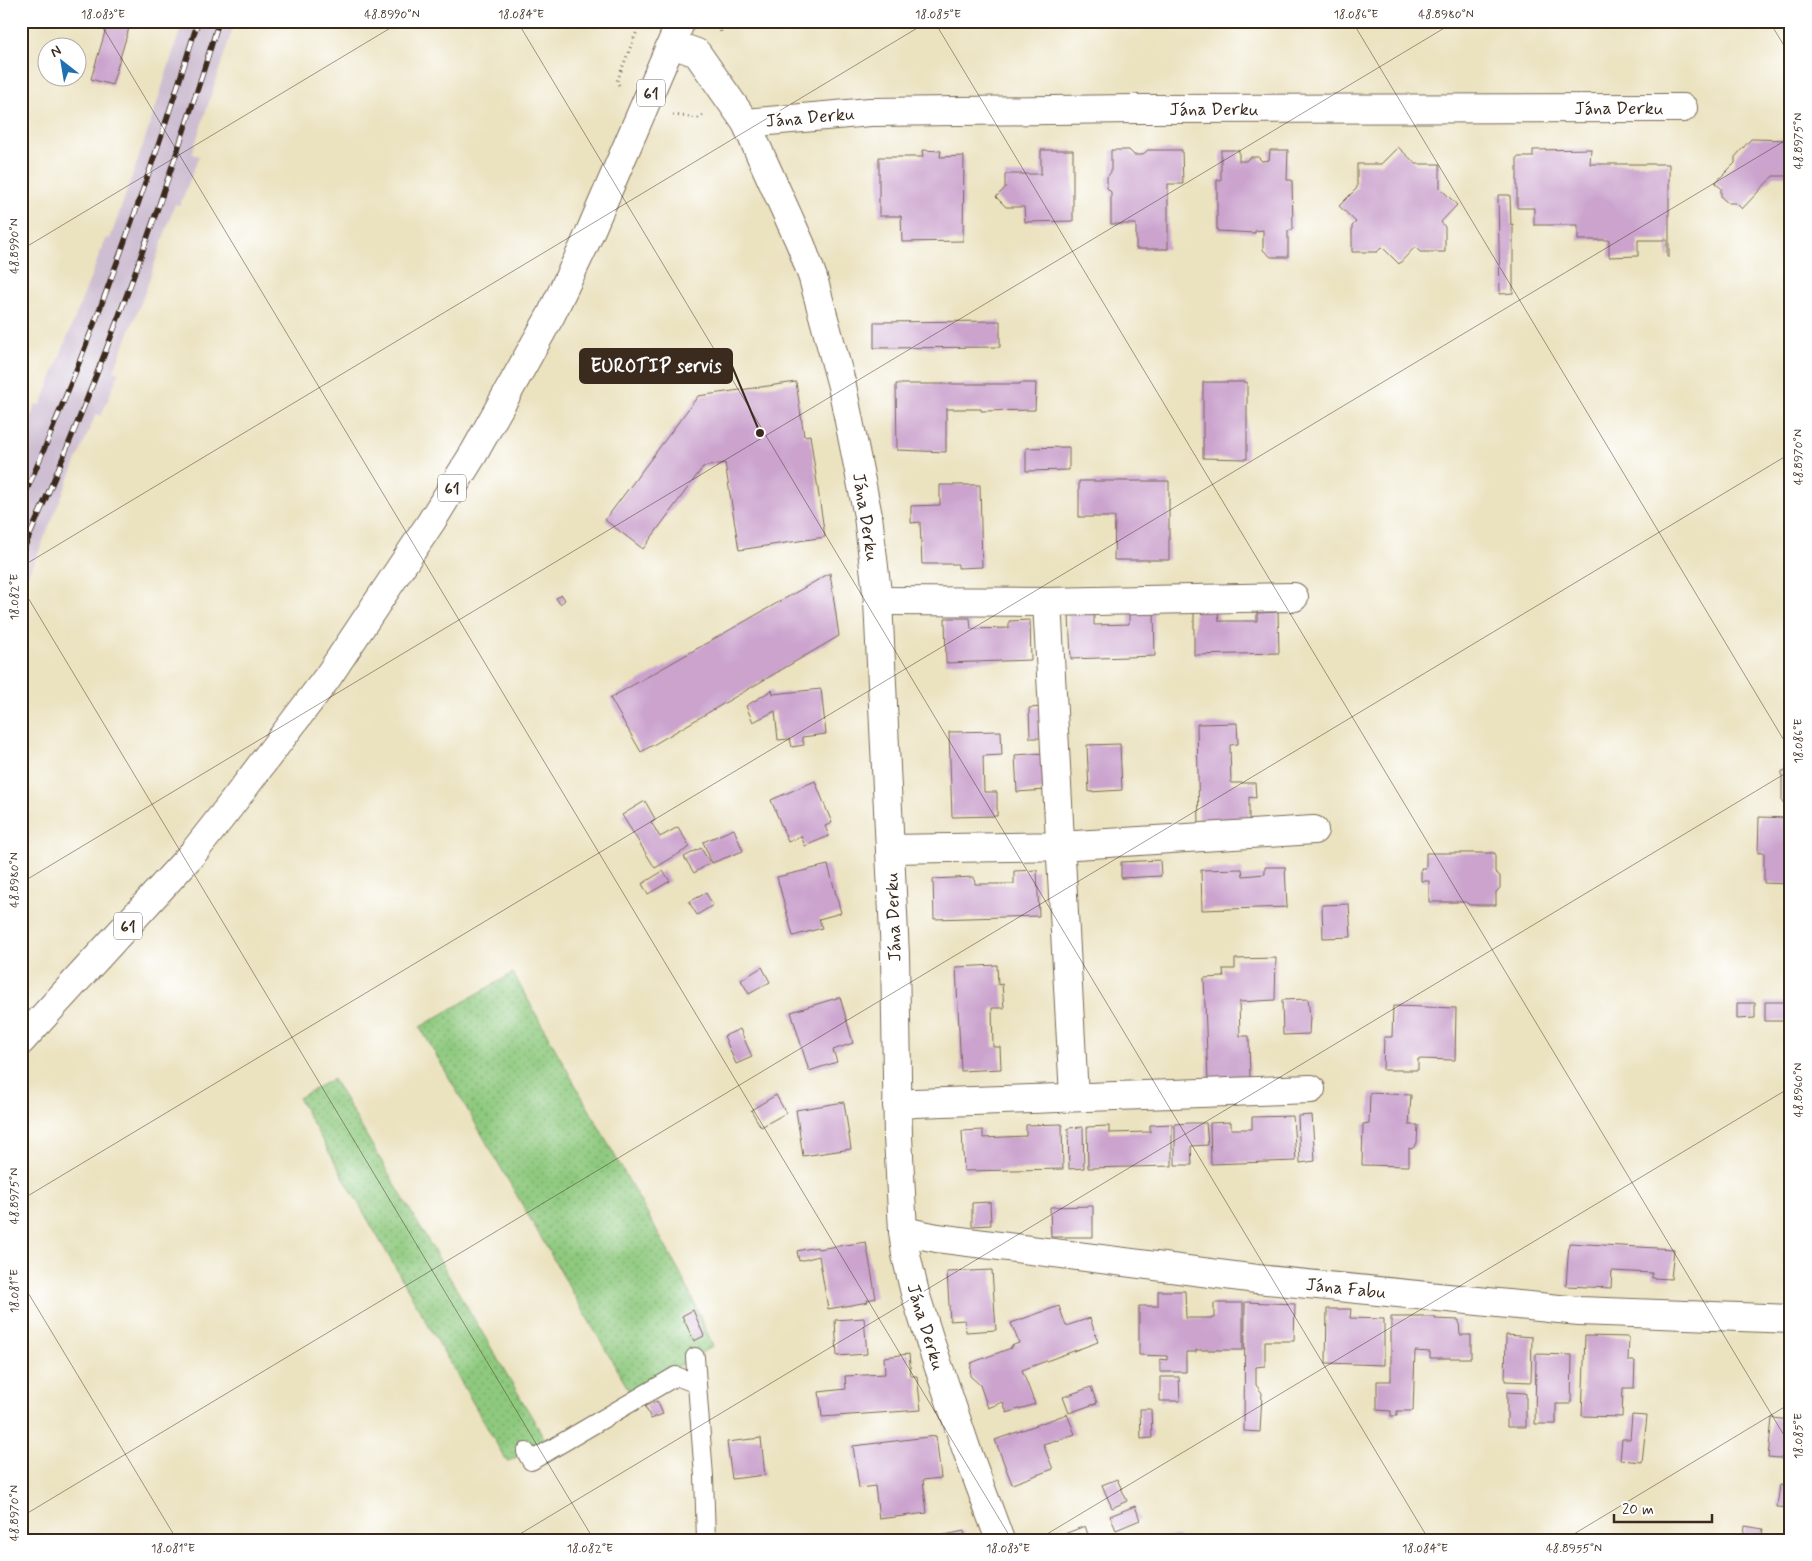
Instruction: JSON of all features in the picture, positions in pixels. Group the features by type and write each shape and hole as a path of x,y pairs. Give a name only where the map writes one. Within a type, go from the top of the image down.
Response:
{"street":[{"name":"Jána Derku","path":"677,33 697,53 746,123 801,245 813,278 842,386 854,440 868,516 878,600 895,955 897,1105 903,1231 906,1255 915,1293 931,1344 966,1448 1000,1540"},
{"name":"61","path":"21,1041 193,853 280,743 379,602 474,453 551,315 584,246 677,33"},
{"name":"Jána Derku","path":"746,123 870,112 1156,109 1683,108"},
{"path":"878,600 1047,602 1294,597"},
{"path":"1047,602 1074,1096"},
{"name":"Jána Derku","path":"890,849 1060,846 1314,830"},
{"path":"897,1105 1074,1096 1311,1089"},
{"name":"Jána Fabu","path":"903,1231 937,1238 1267,1280 1579,1312 1791,1319"}],"lane":[{"path":"695,1356 704,1476 706,1540"},
{"path":"526,1452 530,1461 676,1376 697,1384"}],"path":[{"path":"620,87 617,81 641,21"},
{"path":"673,115 698,118 707,113"}],"shaded area":[{"path":"183,21 235,21 192,154 199,156 180,205 175,204 144,295 114,370 119,373 101,416 96,414 21,589 21,440 36,404 41,405 106,238 110,239 150,125"}],"green space":[{"path":"513,973 683,1278 713,1346 631,1394 420,1027"},
{"path":"333,1079 546,1441 507,1462 298,1098"}],"building":[{"path":"108,22 129,28 112,85 91,79"},
{"path":"1751,139 1791,140 1791,176 1773,176 1742,209 1736,203 1728,203 1721,197 1721,188 1715,183 1735,163 1735,157"},
{"path":"1398,147 1416,164 1440,164 1440,188 1457,205 1441,222 1445,227 1445,252 1420,252 1415,247 1399,264 1382,247 1377,252 1352,252 1352,226 1356,222 1339,206 1357,188 1357,164 1381,164"},
{"path":"1591,149 1590,164 1669,164 1669,257 1667,257 1667,240 1638,240 1638,256 1609,257 1609,240 1578,240 1578,225 1534,225 1534,208 1517,208 1517,157 1533,157 1533,150"},
{"path":"922,150 941,151 940,157 964,156 963,241 902,242 901,216 879,216 879,157 923,157"},
{"path":"1041,150 1073,150 1073,221 1025,222 1024,207 1006,207 996,197 1005,188 1005,174 1041,174"},
{"path":"1111,150 1129,150 1134,155 1142,155 1148,150 1182,150 1183,184 1168,184 1168,249 1136,249 1136,224 1111,224 1111,192 1107,188 1107,177 1111,172"},
{"path":"1221,150 1239,150 1239,161 1246,161 1250,157 1258,157 1262,161 1269,160 1270,150 1288,150 1287,180 1292,180 1293,230 1288,231 1288,257 1271,257 1263,250 1263,230 1255,231 1255,233 1217,231 1217,180 1221,180"},
{"path":"1498,195 1510,195 1511,225 1513,224 1513,293 1500,294"},
{"path":"1000,321 1000,347 874,348 874,322"},
{"path":"796,382 804,436 810,435 825,537 739,550 725,463 703,467 643,549 605,520 698,396"},
{"path":"1203,382 1247,382 1247,459 1203,458"},
{"path":"1036,383 1035,410 981,411 981,409 946,409 946,452 897,450 896,384"},
{"path":"1069,447 1069,470 1026,471 1026,448"},
{"path":"1079,481 1169,481 1169,560 1114,560 1115,517 1079,517"},
{"path":"940,485 980,485 982,567 958,568 958,564 922,564 920,522 911,523 911,506 940,505"},
{"path":"830,573 839,636 641,752 610,698"},
{"path":"562,595 565,600 560,604 556,598"},
{"path":"1218,609 1219,621 1257,621 1257,613 1278,612 1279,653 1194,655 1194,610"},
{"path":"1154,611 1155,656 1071,659 1069,614 1094,613 1094,625 1129,624 1129,612"},
{"path":"945,618 970,618 971,629 1009,628 1009,621 1030,620 1031,660 946,663"},
{"path":"821,689 826,734 802,737 804,745 792,747 790,739 778,740 775,711 753,722 746,706 772,690 773,694"},
{"path":"1044,707 1045,738 1030,738 1029,708"},
{"path":"1237,723 1238,744 1230,745 1231,783 1255,783 1256,798 1249,797 1249,825 1199,826 1197,724"},
{"path":"1001,731 1002,755 983,756 984,792 997,792 997,816 952,817 949,732"},
{"path":"1120,744 1122,790 1089,792 1087,745"},
{"path":"1045,753 1047,790 1017,792 1015,755"},
{"path":"1782,771 1791,771 1791,802 1782,802"},
{"path":"815,781 832,823 825,826 829,836 805,846 801,836 788,842 771,800"},
{"path":"645,801 655,819 651,822 660,837 678,827 690,847 655,868 622,815"},
{"path":"1759,817 1791,818 1789,884 1764,883 1764,852 1758,853"},
{"path":"734,829 743,851 712,863 703,842"},
{"path":"701,848 710,863 694,873 684,857"},
{"path":"1426,853 1495,853 1495,872 1500,876 1500,888 1496,892 1496,905 1470,905 1465,902 1429,902 1429,881 1421,881 1421,868 1426,868"},
{"path":"1160,860 1161,876 1121,878 1121,862"},
{"path":"828,865 841,913 819,919 822,928 793,936 777,877"},
{"path":"1265,867 1285,867 1287,907 1202,910 1201,870 1242,869 1243,876 1265,874"},
{"path":"1037,870 1039,916 934,919 933,879 974,877 975,884 1014,884 1014,871"},
{"path":"663,871 670,881 648,894 642,884"},
{"path":"706,893 713,905 697,915 689,902"},
{"path":"1349,904 1351,937 1323,938 1322,905"},
{"path":"1788,914 1791,914 1791,930 1788,930"},
{"path":"1276,958 1275,1000 1239,1002 1240,1036 1249,1036 1250,1080 1208,1081 1204,978 1224,977 1223,969 1235,969 1235,959"},
{"path":"997,965 998,985 1002,984 1004,1008 992,1008 993,1047 1000,1047 1001,1069 961,1071 956,967"},
{"path":"762,967 770,982 749,994 741,980"},
{"path":"840,997 853,1043 833,1050 837,1062 809,1071 791,1012"},
{"path":"1308,999 1310,1016 1309,1034 1283,1035 1282,1000"},
{"path":"1765,1002 1791,1002 1791,1021 1765,1021"},
{"path":"1737,1003 1755,1003 1755,1018 1737,1019"},
{"path":"1393,1006 1456,1008 1455,1060 1418,1059 1418,1070 1383,1070 1384,1037 1392,1037"},
{"path":"740,1029 752,1057 736,1064 724,1036"},
{"path":"1370,1093 1411,1095 1409,1125 1418,1125 1417,1143 1412,1149 1409,1148 1409,1166 1362,1165 1363,1124 1369,1123"},
{"path":"776,1095 786,1113 761,1127 751,1110"},
{"path":"844,1102 851,1149 803,1156 796,1110"},
{"path":"1312,1115 1315,1161 1300,1163 1298,1116"},
{"path":"1293,1116 1296,1161 1211,1164 1210,1123 1231,1122 1231,1129 1252,1129 1252,1117"},
{"path":"1206,1123 1208,1145 1191,1146 1192,1165 1175,1165 1175,1124"},
{"path":"1062,1124 1063,1169 964,1171 962,1131 983,1130 983,1138 1026,1136 1026,1125"},
{"path":"1172,1124 1172,1166 1088,1168 1087,1127 1109,1126 1109,1133 1150,1132 1150,1125"},
{"path":"1083,1127 1084,1168 1069,1169 1068,1128"},
{"path":"990,1202 991,1225 972,1226 972,1203"},
{"path":"1093,1206 1093,1237 1051,1237 1050,1207"},
{"path":"866,1242 876,1298 867,1300 868,1302 828,1309 819,1256 799,1261 797,1251"},
{"path":"1569,1243 1674,1249 1671,1279 1652,1278 1652,1273 1612,1271 1611,1288 1566,1286"},
{"path":"992,1270 996,1330 966,1332 965,1320 950,1321 947,1272"},
{"path":"1158,1291 1185,1291 1186,1318 1214,1318 1214,1303 1243,1303 1243,1350 1196,1350 1196,1352 1186,1352 1186,1372 1160,1372 1160,1359 1167,1360 1167,1356 1139,1355 1139,1306 1158,1306"},
{"path":"1245,1302 1295,1304 1294,1341 1265,1341 1265,1366 1256,1367 1256,1385 1262,1393 1260,1432 1244,1431"},
{"path":"1059,1306 1066,1326 1090,1318 1098,1342 1022,1370 1035,1404 1007,1413 1003,1402 988,1408 980,1385 970,1376 971,1363 1011,1348 1011,1346 1019,1343 1011,1323"},
{"path":"1327,1309 1351,1309 1350,1318 1384,1319 1384,1365 1326,1363"},
{"path":"693,1310 704,1336 694,1341 682,1316"},
{"path":"1391,1317 1435,1317 1435,1319 1459,1320 1460,1335 1471,1335 1471,1358 1430,1358 1430,1352 1415,1351 1413,1411 1397,1411 1397,1416 1391,1416 1391,1411 1377,1410 1377,1381 1391,1381"},
{"path":"864,1318 867,1354 837,1356 835,1320"},
{"path":"1506,1335 1532,1337 1531,1382 1505,1381"},
{"path":"1585,1336 1629,1337 1628,1361 1635,1361 1634,1388 1623,1388 1622,1417 1582,1416"},
{"path":"909,1354 911,1376 917,1376 921,1410 822,1417 819,1392 846,1389 845,1376 885,1374 884,1357"},
{"path":"1536,1354 1572,1355 1571,1404 1556,1404 1556,1424 1535,1424"},
{"path":"1160,1377 1179,1377 1180,1401 1160,1401"},
{"path":"1091,1387 1097,1403 1069,1413 1063,1397"},
{"path":"1507,1392 1526,1393 1526,1427 1507,1427"},
{"path":"657,1401 663,1414 651,1419 645,1406"},
{"path":"1140,1409 1151,1409 1152,1438 1141,1439"},
{"path":"1067,1414 1075,1434 1043,1444 1053,1469 1012,1484 995,1440"},
{"path":"1632,1415 1647,1416 1642,1462 1620,1460 1622,1439 1630,1439"},
{"path":"1772,1418 1791,1420 1791,1459 1768,1457"},
{"path":"936,1436 941,1478 923,1480 927,1513 879,1519 875,1486 859,1488 853,1446"},
{"path":"761,1438 765,1475 732,1479 727,1442"},
{"path":"1117,1479 1127,1501 1112,1508 1102,1485"},
{"path":"1780,1485 1791,1486 1791,1508 1777,1507"},
{"path":"1135,1506 1140,1520 1116,1530 1110,1516"},
{"path":"1085,1526 1090,1540 1049,1540"},
{"path":"1745,1526 1763,1529 1761,1540 1743,1540"},
{"path":"964,1531 966,1540 930,1540 930,1538"},
{"path":"1144,1537 1179,1537 1179,1540 1144,1540"}],"railway":[{"path":"21,504 94,325 116,265 159,143 198,21"},
{"path":"21,555 77,424 128,291 198,89 219,21"}],"place":[{"name":"EUROTIP servis","path":"760,433"}]}
